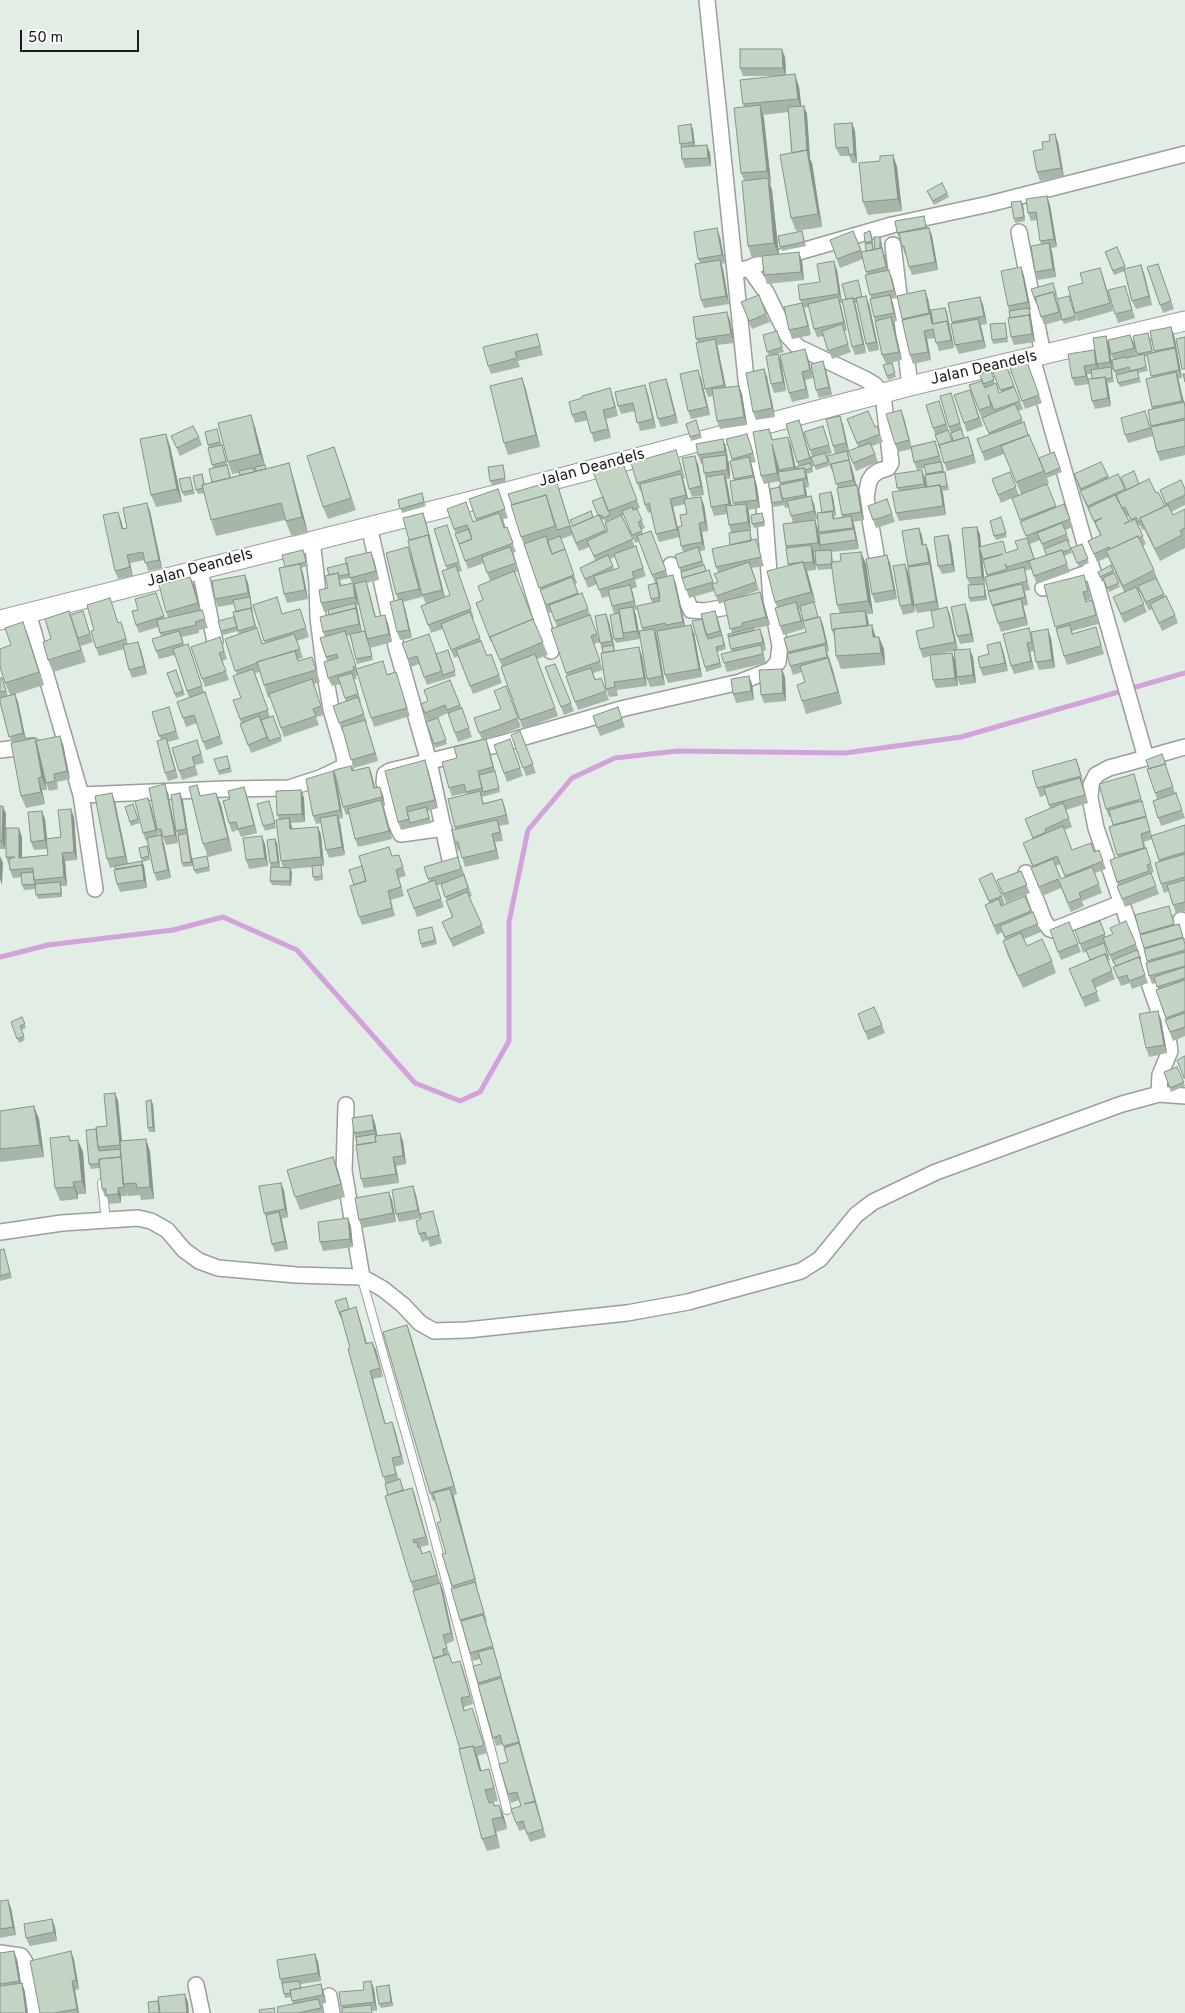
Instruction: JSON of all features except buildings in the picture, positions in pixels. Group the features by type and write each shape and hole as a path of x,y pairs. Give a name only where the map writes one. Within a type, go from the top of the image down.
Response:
{"street":[{"path":"444,828 401,834 384,782 385,774 390,771 625,708 740,682 771,670 778,662 780,646 771,599 764,506 751,427 742,270 707,0"},
{"path":"742,270 892,225 989,204 1185,154"},
{"path":"1018,232 1027,268 1038,356 1093,571 1146,758"},
{"path":"893,245 910,386"},
{"path":"742,270 766,292 791,341 798,347 876,385 883,394 891,463 888,468 873,475 869,481 866,497 876,554"},
{"name":"Jalan Deandels","path":"0,620 503,493 910,386 1185,321"},
{"path":"503,493 551,651"},
{"path":"368,526 396,646 429,762 450,860"},
{"path":"81,795 289,788 320,778 345,766 344,755 330,709 318,618 317,583 312,540"},
{"path":"671,565 691,610 704,612 771,599"},
{"path":"200,569 215,642"},
{"path":"1043,588 1093,571"},
{"path":"28,613 81,795 95,889"},
{"path":"0,750 66,741"},
{"path":"1159,1094 1160,1075 1170,1051 1168,1038 1096,828 1090,798 1091,785 1096,775 1109,768 1185,747"},
{"path":"1026,873 1044,921 1052,930 1121,903"},
{"path":"0,1232 62,1223 138,1218 151,1221 167,1230 184,1250 200,1261 218,1268 296,1275 362,1277 383,1289 402,1304 420,1323 434,1331 468,1330 627,1313 688,1302 801,1271 820,1259 856,1215 873,1202 936,1172 1122,1104 1159,1094 1185,1096"},
{"path":"346,1105 344,1171 362,1277"},
{"path":"0,1953 21,1956 25,1962 33,2013"},
{"path":"196,1985 202,2013"},
{"path":"329,1996 332,2013"}],"lane":[{"path":"102,1176 106,1221"},
{"path":"362,1277 425,1502 507,1810"}],"waterway":[{"path":"0,957 48,945 173,930 223,917 297,950 415,1083 460,1101 480,1092 509,1041 509,922 528,830 572,778 615,758 677,751 845,753 961,737 1185,673"}]}
